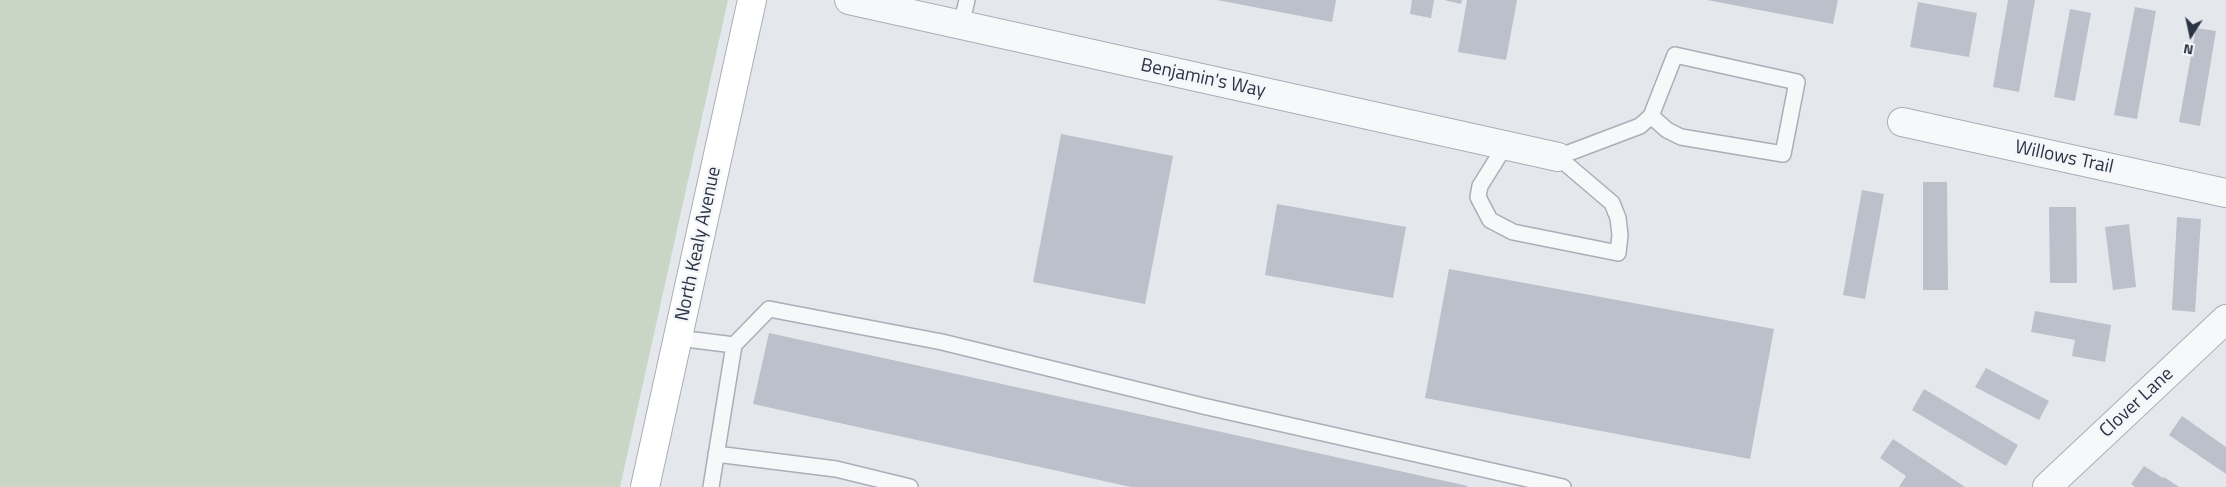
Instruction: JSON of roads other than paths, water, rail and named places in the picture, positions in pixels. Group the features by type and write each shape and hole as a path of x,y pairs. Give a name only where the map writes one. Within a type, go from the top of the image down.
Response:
{"street":[{"name":"North Kealy Avenue","path":"645,487 752,0"},
{"name":"Benjamin's Way","path":"849,0 964,13 1505,146 1558,157"},
{"name":"Willows Trail","path":"1902,122 2226,193"},
{"name":"Clover Lane","path":"2047,487 2226,319"}],"lane":[{"path":"1505,146 1480,186 1478,197 1490,220 1513,232 1618,253 1620,234 1618,218 1612,203 1558,157 1640,126 1651,116 1675,55 1797,82 1783,154 1681,137 1668,130 1651,116"},
{"path":"711,487 734,345 768,309 942,342 1203,406 1563,487"},
{"path":"678,338 734,345"},
{"path":"716,454 836,469 910,487"}]}
